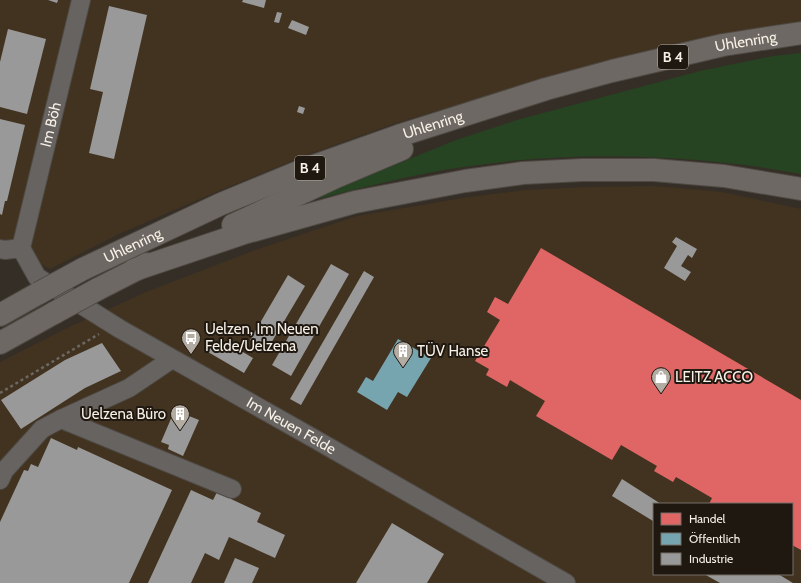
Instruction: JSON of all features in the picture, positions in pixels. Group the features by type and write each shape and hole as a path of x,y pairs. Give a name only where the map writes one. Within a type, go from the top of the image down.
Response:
{"highway":[{"name":"Uhlenring","path":"0,315 83,269 221,204 308,168 398,136 546,89 723,45 801,33"},
{"name":"B 4","path":"0,342 134,270 338,176 546,89"},
{"path":"134,270 244,232 355,202 465,181 523,173 582,170 654,170 724,176 801,189"}],"street":[{"name":"Im Böh","path":"23,254 81,0"},
{"path":"0,249 23,254"},
{"name":"Im Neuen Felde","path":"23,254 37,277 120,329 566,583"},
{"path":"0,480 4,471 42,429 129,388 172,359"},
{"path":"61,419 232,490"}],"path":[{"path":"0,394 103,331 120,329"}],"shaded area":[{"path":"0,0 801,0 801,24 542,79 393,124 304,156 216,192 119,234 50,269 0,239"},
{"path":"655,186 722,192 801,209 801,583 0,583 0,362 65,329 146,292 255,250 357,216 469,197 525,190"}],"green space":[{"path":"801,53 801,174 745,165 694,160 628,156 561,157 528,159 442,170 381,183 301,203 456,140 517,120 700,71 773,56"}],"building: Handel":[{"name":"LEITZ ACCO","path":"541,248 801,400 801,550 793,546 793,503 710,503 712,498 676,477 673,482 654,471 657,466 621,445 612,460 536,416 545,401 510,380 507,387 486,375 489,369 475,361 500,320 487,312 495,297 508,304"}],"building: Öffentlich":[{"name":"TÜV Hanse","path":"398,339 431,358 407,397 398,392 387,410 357,392 366,377 373,381"}],"building: Industrie":[{"path":"48,0 58,0 57,3"},
{"path":"243,0 266,0 264,8 242,2"},
{"path":"109,6 147,15 114,159 89,153 103,92 90,89"},
{"path":"277,12 282,13 279,23 274,22"},
{"path":"292,20 309,27 306,35 288,28"},
{"path":"8,29 46,39 27,114 0,107 0,62"},
{"path":"299,106 305,108 303,114 297,112"},
{"path":"0,119 25,125 7,201 5,201 2,215 0,214"},
{"path":"676,237 697,249 692,258 688,255 681,266 691,272 685,281 664,268 677,246 672,242"},
{"path":"331,264 349,274 291,376 272,365"},
{"path":"364,271 374,277 301,405 290,399"},
{"path":"288,275 305,286 267,350 250,340"},
{"path":"215,341 228,349 231,345 253,358 244,373 208,352"},
{"path":"102,343 121,371 85,388 21,429 1,400 65,360"},
{"name":"Uelzena Büro","path":"176,407 190,413 189,416 199,420 183,456 168,449 169,445 161,442"},
{"path":"51,438 77,450 78,447 172,490 129,583 0,583 0,522 24,470 28,471 31,464 38,467"},
{"path":"622,479 659,503 653,503 653,521 612,496"},
{"path":"191,490 213,500 218,490 232,497 231,499 261,513 257,522 285,535 275,558 229,537 219,560 205,553 191,583 148,583"},
{"path":"392,523 444,554 427,583 356,583"},
{"path":"235,558 259,568 252,583 224,583"},
{"path":"706,575 780,575 793,583 720,583"}],"place":[{"name":"Uelzen, Im Neuen Felde/Uelzena","path":"191,355"},
{"name":"TÜV Hanse","path":"403,368"},
{"name":"LEITZ ACCO","path":"661,394"},
{"name":"Uelzena Büro","path":"180,431"}]}
